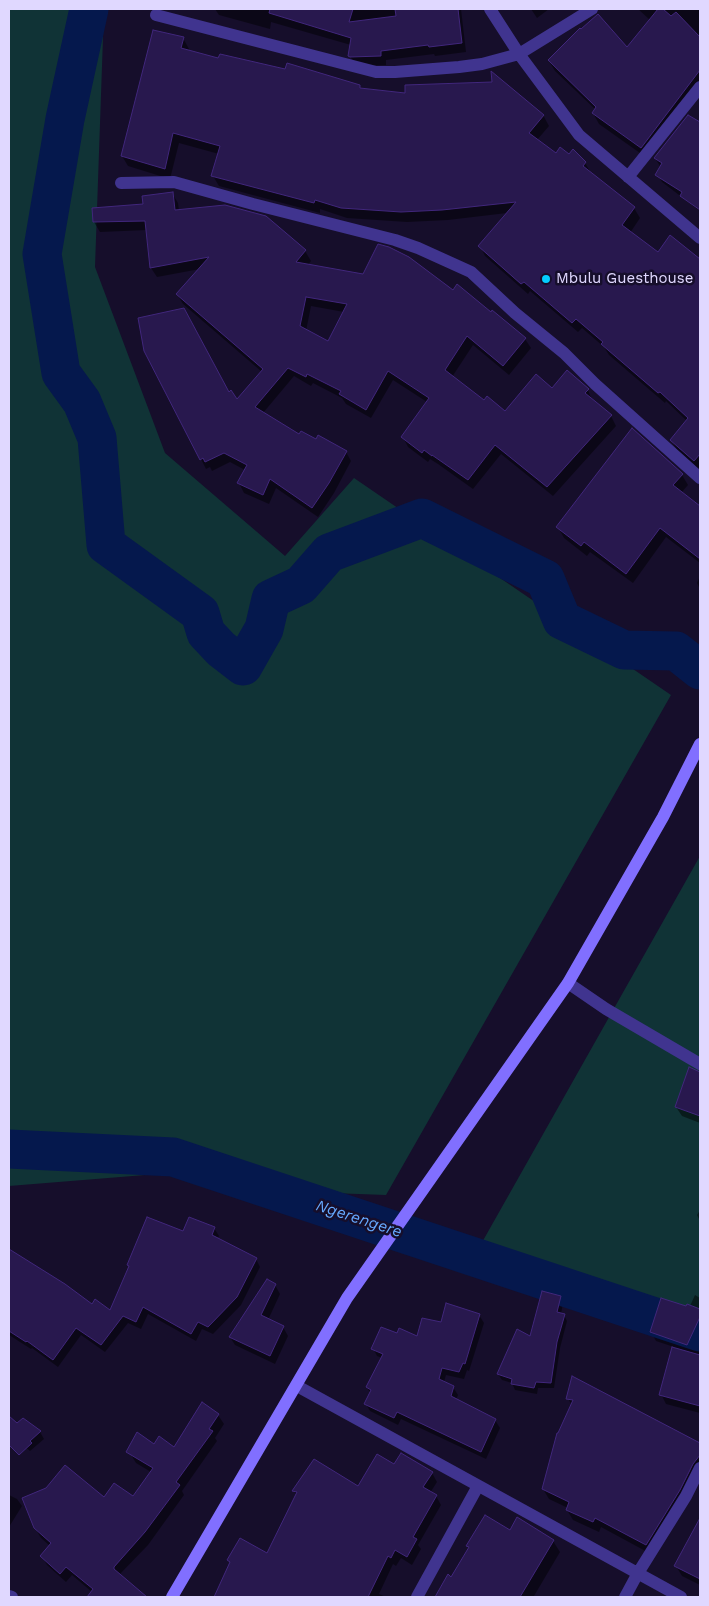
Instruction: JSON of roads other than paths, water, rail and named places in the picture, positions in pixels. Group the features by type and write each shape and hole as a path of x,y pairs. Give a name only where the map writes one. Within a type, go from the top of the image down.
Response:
{"street":[{"path":"490,9 519,54 579,134 700,238"},
{"path":"156,15 376,72 459,67 482,64 519,54 592,9"},
{"path":"628,177 699,91"},
{"path":"121,183 174,182 244,202 395,240 418,248 471,272 514,313 564,353 595,384 700,478"},
{"path":"172,1597 347,1298 568,983 663,817 700,744"},
{"path":"568,983 606,1009 700,1064"},
{"path":"297,1386 681,1597"},
{"path":"625,1597 686,1496 700,1468"},
{"path":"417,1597 478,1486"}],"waterway":[{"path":"89,9 65,119 42,254 61,373 82,402 97,438 106,545 200,613 206,633 221,649 243,666 264,629 271,599 301,585 329,553 422,518 545,579 562,620 624,650 676,651 700,670"},
{"name":"Ngerengere","path":"9,1149 173,1157 700,1332"}],"place":[{"name":"Mbulu Guesthouse","path":"546,279"}]}
